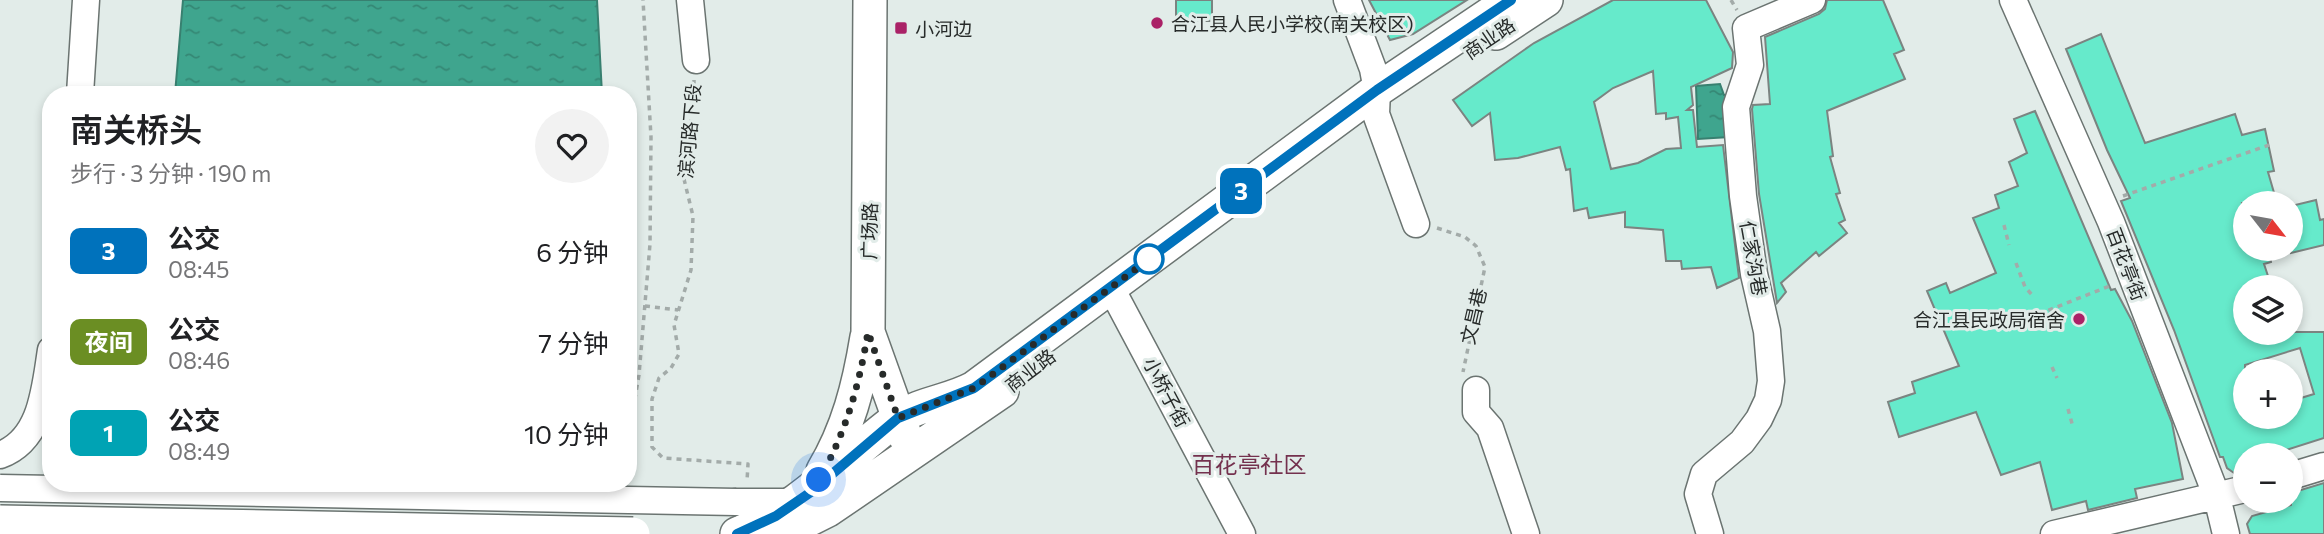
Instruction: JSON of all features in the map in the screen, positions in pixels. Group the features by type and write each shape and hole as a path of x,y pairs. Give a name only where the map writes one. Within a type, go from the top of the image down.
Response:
{"main road":[{"name":"广场路","path":"870,0 868,332 913,453"},
{"name":"商业路","path":"740,512 811,509 913,453 973,413 1116,295 1511,0"},
{"name":"商业路","path":"1377,102 1546,0"},
{"name":"商业路","path":"780,534 811,509 898,418 974,388 1116,295"},
{"path":"811,509 846,425 859,385 868,332"},
{"path":"0,522 633,534"}],"street":[{"path":"81,86 86,0"},
{"name":"滨河路下段","path":"690,0 696,61"},
{"path":"1348,0 1416,224"},
{"name":"仁家沟巷","path":"1710,534 1698,494 1704,474 1742,442 1759,419 1768,400 1771,381 1767,331 1754,274 1743,196 1736,107 1750,65 1746,28 1812,0"},
{"name":"百花亭街","path":"2013,0 2046,70 2132,276 2217,497 2226,534"},
{"name":"小桥子街","path":"1116,295 1242,534"},
{"path":"1469,386 1476,412 1490,428 1525,534"},
{"path":"0,455 14,450 35,423 42,391"},
{"path":"2303,472 2324,466"},
{"path":"0,488 42,489"},
{"path":"123,492 740,512"},
{"path":"2054,534 2233,492"}],"path":[{"path":"637,387 650,244 651,148 643,0"},
{"name":"滨河路下段","path":"696,61 694,100 683,176 694,233 691,270 674,325 678,354 671,368 659,378 652,399 652,447 663,458 748,464 740,512"},
{"path":"2125,195 2269,145"},
{"name":"文昌巷","path":"1416,224 1465,237 1476,246 1485,267 1465,350 1469,386"},
{"path":"2004,225 2009,245"},
{"path":"2016,263 2025,287 2033,296"},
{"path":"2038,314 2132,276"},
{"path":"645,306 678,310"},
{"path":"2052,367 2057,378"},
{"path":"2068,409 2073,427"}],"water":[{"path":"183,0 597,0 602,86 176,86"},
{"path":"1720,84 1724,95 1727,95 1729,137 1698,139 1696,86"}],"building":[{"path":"1176,0 1212,0 1212,21 1176,21"},
{"path":"1369,0 1467,0 1413,34 1390,40"},
{"path":"1613,0 1706,0 1733,52 1732,68 1691,87 1693,105 1687,110 1693,110 1697,147 1723,145 1739,278 1717,288 1711,267 1682,269 1681,261 1666,261 1663,230 1625,227 1625,212 1589,218 1587,208 1574,211 1570,169 1566,170 1560,147 1518,158 1495,160 1490,113 1472,126 1453,100 1534,43","holes":["1653,71 1656,114 1666,113 1666,119 1678,117 1681,148 1666,149 1638,163 1611,169 1594,102 1613,88"]},
{"path":"1827,0 1883,0 1904,50 1894,54 1905,79 1827,111 1833,156 1830,157 1840,193 1836,194 1845,220 1839,223 1847,233 1819,256 1816,252 1781,283 1786,292 1777,303 1759,194 1752,109 1753,105 1770,104 1765,37 1819,14 1825,9"},
{"path":"2101,34 2145,143 2235,114 2242,135 2265,129 2274,171 2268,172 2274,191 2233,191 2233,261 2271,262 2264,264 2268,275 2233,275 2233,345 2303,345 2303,332 2324,332 2324,438 2303,445 2233,443 2233,472 2227,468 2223,457 2220,457 2174,330 2121,201 2130,198 2107,150 2066,49"},
{"path":"2035,111 2111,290 2115,289 2132,321 2172,423 2183,479 2135,489 2137,498 2088,510 2086,501 2052,510 2040,462 2001,475 1976,412 1899,437 1888,402 1915,393 1912,382 1959,366 1927,291 1946,283 1950,293 1996,273 1973,218 1999,208 1995,195 2018,186 2009,162 2027,153 2014,119"},
{"path":"2316,200 2320,220 2324,219 2324,245 2303,250 2303,203"},
{"path":"2324,483 2324,534 2250,534 2247,524 2252,516 2263,513 2303,513 2303,489"}],"bus line":[{"name":"3","path":"737,534 776,516 811,492 898,418 921,406 956,397 974,388 1377,90 1511,0"}],"place":[{"name":"合江县人民小学校(南关校区)","path":"1157,23"},
{"name":"小河边","path":"901,28"},
{"name":"合江县民政局宿舍","path":"2079,319"}],"district":[{"name":"百花亭社区","path":"1249,464"}],"route":[{"path":"819,480 846,425 859,385 868,332 898,418 921,406 956,397 974,388 1155,255 1149,259"}]}
